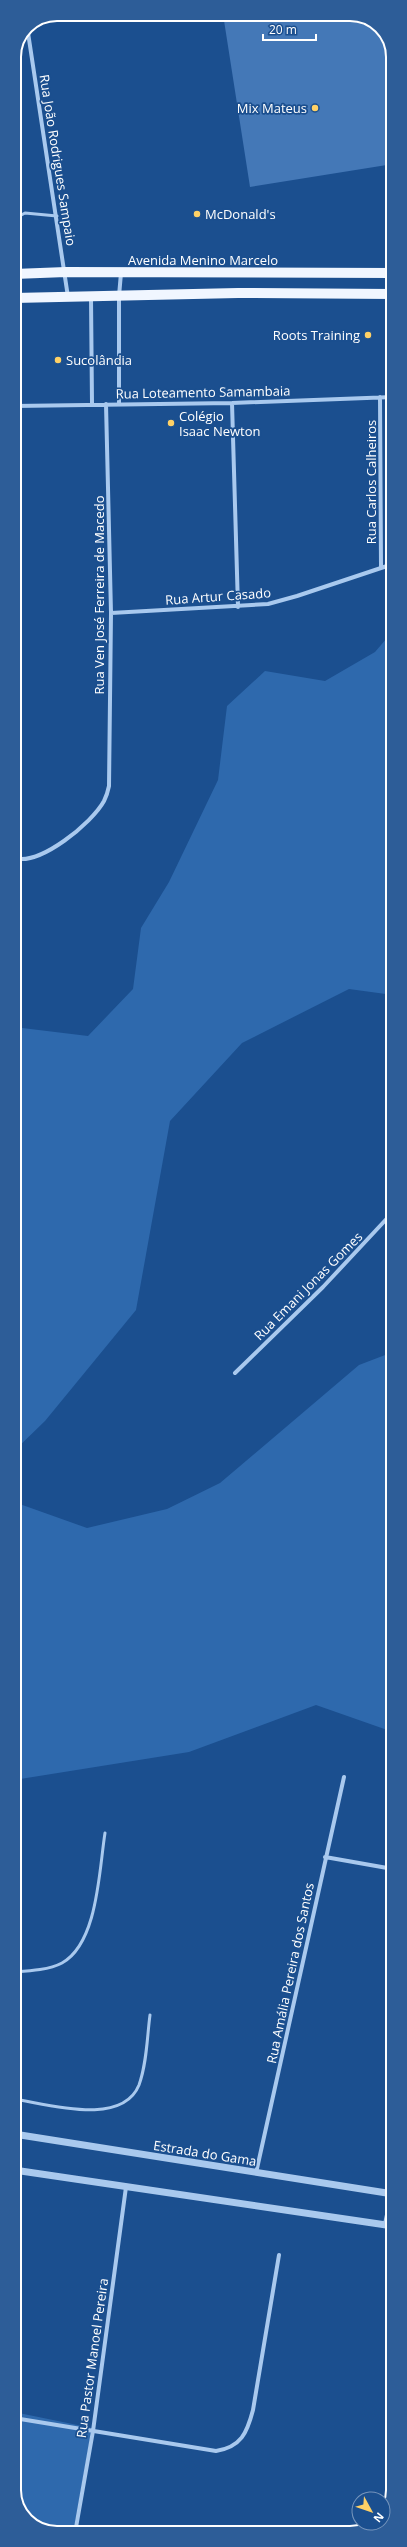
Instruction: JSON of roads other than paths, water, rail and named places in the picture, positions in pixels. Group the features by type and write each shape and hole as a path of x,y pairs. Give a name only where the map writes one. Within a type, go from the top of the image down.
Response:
{"main road":[{"name":"Avenida Menino Marcelo","path":"21,274 66,272 121,274 386,273"},
{"path":"21,298 386,294"}],"street":[{"name":"Rua João Rodrigues Sampaio","path":"28,36 66,272 68,297"},
{"path":"119,404 119,296 121,274"},
{"path":"91,297 92,404"},
{"name":"Rua Carlos Calheiros","path":"380,397 381,567"},
{"name":"Rua Loteamento Samambaia","path":"21,406 232,403 386,397"},
{"path":"232,403 238,607"},
{"name":"Rua Ven José Ferreira de Macedo","path":"21,860 36,858 71,835 91,818 104,801 109,786 110,613 106,404"},
{"name":"Rua Artur Casado","path":"110,613 238,607 268,604 297,596 386,566"},
{"name":"Rua Emani Jonas Gomes","path":"235,1373 323,1287 386,1220"},
{"name":"Rua Amália Pereira dos Santos","path":"256,2174 325,1856 344,1777"},
{"path":"325,1856 386,1868"},
{"name":"Estrada do Gama","path":"21,2135 256,2174 386,2190"},
{"path":"21,2171 385,2224 386,2219"},
{"name":"Rua Pastor Manoel Pereira","path":"77,2526 93,2431 126,2187"},
{"path":"21,2419 216,2451 235,2446 248,2430 279,2255"}],"lane":[{"path":"21,215 24,213 57,216"},
{"path":"21,1972 31,1971 62,1963 77,1951 87,1934 95,1900 105,1833"},
{"path":"21,2099 89,2111 109,2109 130,2099 138,2086 143,2070 150,2015"}],"place":[{"name":"Mix Mateus","path":"315,108"},
{"name":"McDonald's","path":"197,214"},
{"name":"Roots Training","path":"368,335"},
{"name":"Sucolândia","path":"58,360"},
{"name":"Colégio Isaac Newton","path":"171,423"}]}
